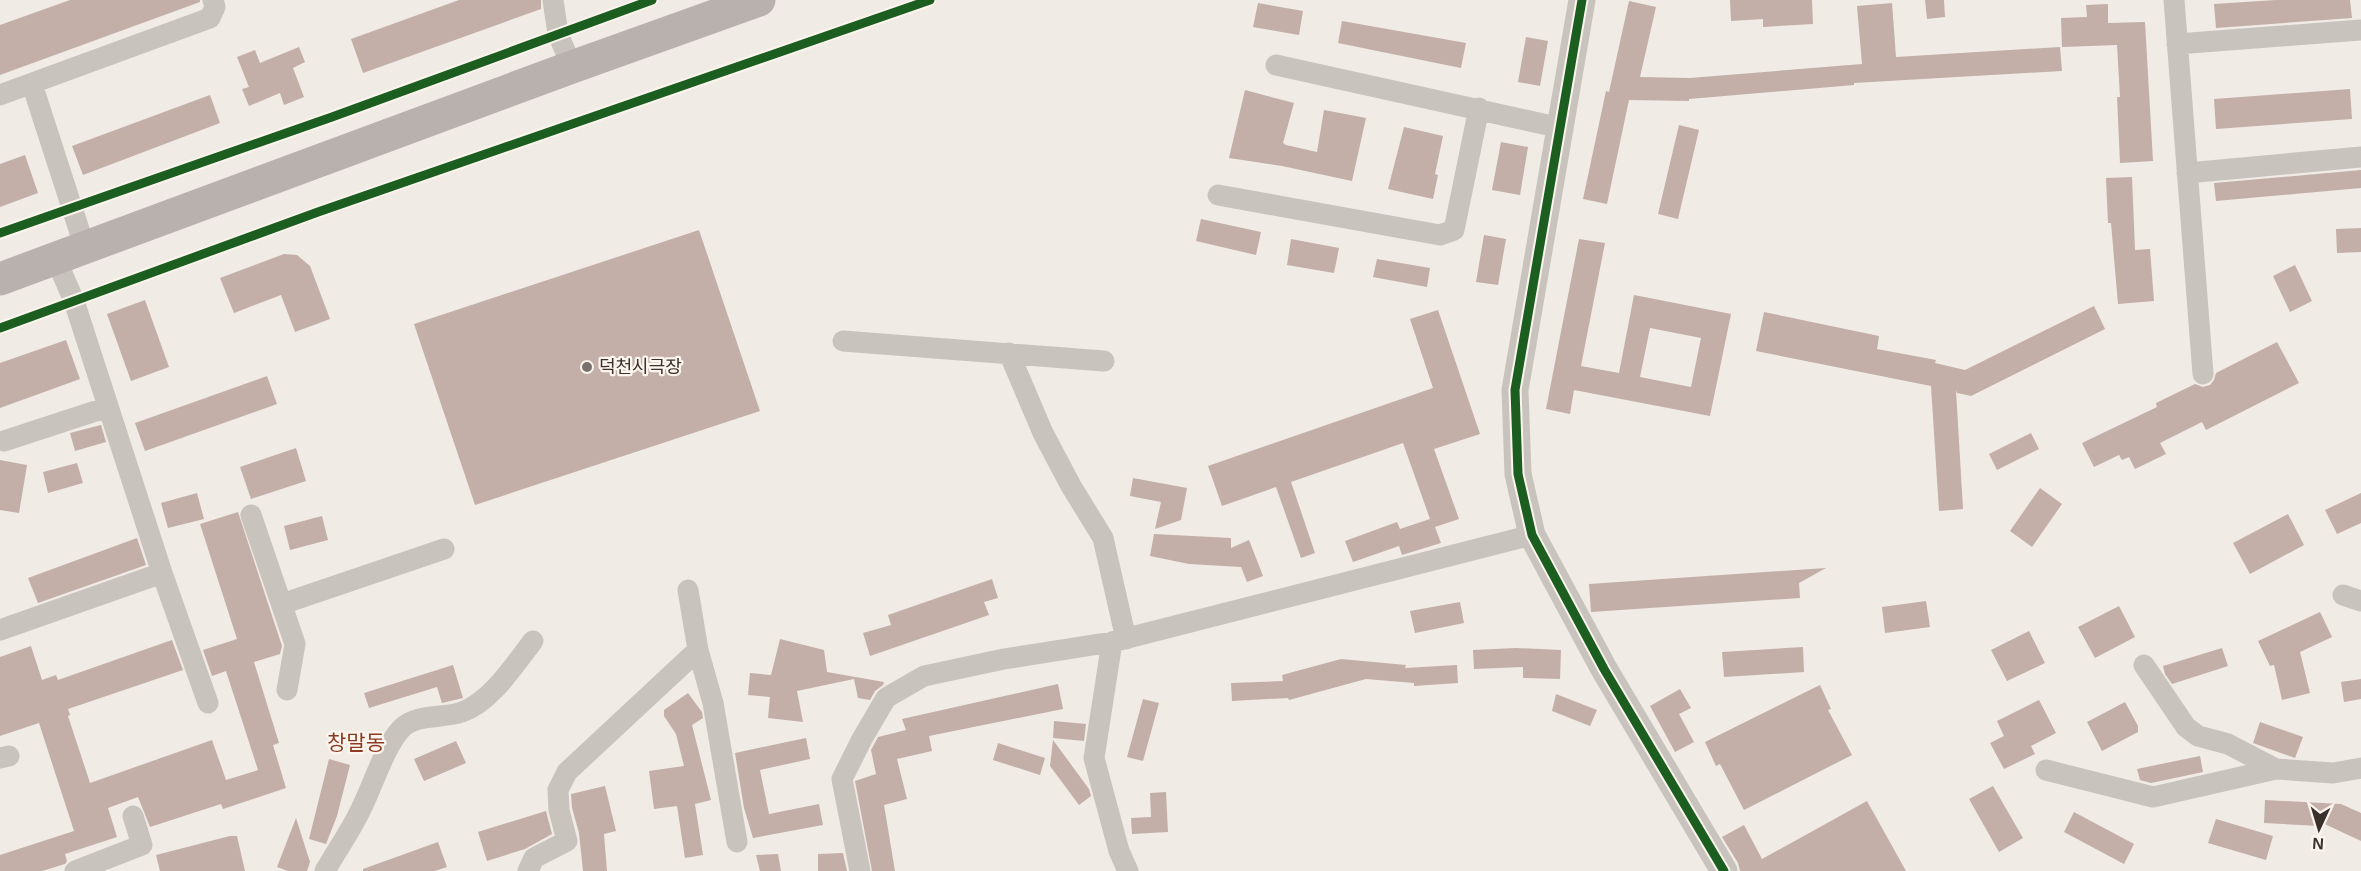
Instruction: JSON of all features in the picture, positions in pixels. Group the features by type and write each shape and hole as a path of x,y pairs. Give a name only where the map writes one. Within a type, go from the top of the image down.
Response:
{"main road":[{"path":"0,279 759,0"}],"street":[{"path":"0,95 210,18 215,7 213,0"},
{"path":"553,0 558,34 572,67"},
{"path":"1582,0 1515,390 1518,474 1532,535 1604,669 1724,871"},
{"path":"2174,0 2203,374"},
{"path":"2177,44 2361,30"},
{"path":"1276,65 1479,108 1560,128"},
{"path":"32,84 70,253 74,301 162,573 208,704"},
{"path":"1218,195 1440,235 1454,230 1479,108"},
{"path":"2187,173 2361,157"},
{"path":"843,341 1104,361"},
{"path":"1009,353 1043,433 1071,486 1103,538 1119,641 1094,758 1119,851 1128,871"},
{"path":"4,441 108,407"},
{"path":"251,515 295,644 286,690"},
{"path":"860,871 842,779 886,698 924,676 1005,659 1119,641 1532,535"},
{"path":"282,604 444,549"},
{"path":"0,630 162,573"},
{"path":"688,590 698,650 712,702 737,842"},
{"path":"325,871 360,811 388,748 402,728 420,719 463,712 482,700 505,678 533,641"},
{"path":"528,871 534,858 567,841 559,810 558,790 567,772 698,650"},
{"path":"2144,665 2186,727 2198,736 2228,744 2276,769"},
{"path":"2046,770 2153,797 2276,769 2333,773 2361,768"},
{"path":"75,871 142,845 133,816"}],"building":[{"path":"70,0 200,0 200,2 0,75 0,25"},
{"path":"459,0 541,0 541,9 363,73 351,39"},
{"path":"1730,0 1812,0 1813,24 1763,27 1763,19 1731,21"},
{"path":"1925,0 1944,0 1945,17 1927,19"},
{"path":"2276,0 2350,0 2352,18 2216,28 2214,4"},
{"path":"1629,1 1656,7 1640,77 1690,78 1862,64 1857,6 1892,3 1896,57 2060,47 2062,71 1854,83 1854,85 1689,99 1689,101 1629,100 1607,204 1583,199 1606,91 1609,92"},
{"path":"1258,3 1303,11 1299,35 1253,27"},
{"path":"2108,4 2108,23 2145,22 2153,161 2120,163 2117,45 2062,47 2061,18 2087,17 2086,5"},
{"path":"1342,21 1466,43 1461,68 1338,43"},
{"path":"1526,37 1548,41 1540,86 1518,82"},
{"path":"299,47 305,62 293,68 304,97 284,105 280,93 249,106 242,89 249,87 237,57 255,50 260,63"},
{"path":"2350,89 2352,119 2216,129 2214,99"},
{"path":"1245,90 1294,103 1283,143 1286,145 1317,152 1324,110 1366,118 1352,181 1282,166 1229,158"},
{"path":"210,95 220,123 83,175 72,146"},
{"path":"1679,125 1699,130 1678,219 1658,214"},
{"path":"1404,127 1443,136 1435,174 1438,175 1433,199 1388,189"},
{"path":"1501,142 1528,147 1520,195 1492,190"},
{"path":"25,155 38,193 0,207 0,164"},
{"path":"2361,170 2361,188 2216,201 2214,183"},
{"path":"2132,177 2135,250 2150,249 2154,301 2118,304 2111,223 2108,223 2106,178"},
{"path":"1201,219 1261,232 1256,255 1196,241"},
{"path":"2361,228 2361,252 2337,253 2336,229"},
{"name":"덕천시극장","path":"699,230 760,411 475,505 414,324"},
{"path":"1484,235 1506,239 1498,285 1476,282"},
{"path":"1291,239 1339,248 1334,273 1287,265"},
{"path":"1579,239 1605,243 1581,366 1619,373 1634,295 1731,314 1710,416 1574,390 1570,414 1546,409","holes":["1650,328 1701,338 1691,387 1640,377"]},
{"path":"284,254 297,255 310,266 330,319 295,332 281,295 234,313 220,278"},
{"path":"1377,259 1430,268 1427,287 1373,277"},
{"path":"2295,265 2312,301 2290,312 2273,276"},
{"path":"145,300 169,367 131,381 107,314"},
{"path":"2094,306 2105,329 1971,396 1957,393 1956,390 1963,509 1939,511 1931,386 1756,351 1764,312 1879,336 1877,349 1936,360 1935,363 1965,370"},
{"path":"1438,310 1480,434 1434,449 1459,519 1435,527 1441,543 1402,555 1399,546 1353,562 1345,541 1397,522 1400,529 1430,519 1403,443 1291,482 1315,553 1301,558 1276,487 1222,506 1208,466 1433,388 1410,319"},
{"path":"66,340 80,379 0,408 0,363"},
{"path":"2277,342 2299,383 2206,430 2202,422 2160,443 2166,454 2135,469 2129,457 2122,460 2119,455 2094,467 2082,443 2157,407 2156,403 2195,384 2203,387 2210,385 2216,373"},
{"path":"267,376 277,404 145,451 135,423"},
{"path":"101,425 106,442 75,451 70,433"},
{"path":"2031,433 2039,449 1997,470 1989,454"},
{"path":"296,448 306,481 251,499 240,467"},
{"path":"0,460 27,465 19,513 0,510"},
{"path":"77,463 83,483 48,493 43,472"},
{"path":"1133,478 1187,488 1181,520 1155,529 1161,502 1130,496"},
{"path":"2040,488 2062,504 2032,547 2010,531"},
{"path":"197,493 204,519 168,528 161,503"},
{"path":"2361,493 2361,523 2337,534 2325,510"},
{"path":"238,512 282,646 280,654 254,662 279,743 273,745 286,788 223,809 221,804 150,827 138,797 108,808 117,837 65,854 67,861 65,864 42,871 0,871 0,855 74,831 39,723 0,736 0,657 31,646 42,680 56,675 58,680 172,640 183,670 68,709 70,715 68,716 90,783 212,740 226,780 258,770 226,671 212,676 203,650 237,639 200,524"},
{"path":"2288,514 2304,545 2250,574 2233,543"},
{"path":"322,516 328,540 290,550 284,526"},
{"path":"1154,534 1231,538 1231,548 1249,540 1263,576 1247,582 1241,567 1189,564 1150,556"},
{"path":"137,538 146,565 38,603 28,578"},
{"path":"1826,568 1799,583 1800,598 1591,612 1589,584"},
{"path":"992,579 998,598 984,602 989,615 870,656 863,633 891,625 888,615"},
{"path":"1926,601 1930,627 1885,633 1882,607"},
{"path":"1460,602 1464,623 1415,633 1410,611"},
{"path":"2119,606 2135,637 2095,658 2078,627"},
{"path":"2320,612 2332,637 2300,652 2310,693 2282,700 2274,665 2270,666 2258,641"},
{"path":"2029,631 2045,663 2007,681 1991,650"},
{"path":"780,639 824,650 827,672 884,682 883,685 875,691 870,700 858,698 854,679 797,691 803,722 768,718 770,697 748,695 750,673 771,675"},
{"path":"1803,647 1804,672 1724,677 1722,652"},
{"path":"1516,648 1561,650 1560,679 1523,678 1523,667 1474,669 1473,650"},
{"path":"2222,648 2228,666 2172,684 2165,674 2163,666"},
{"path":"1341,659 1406,665 1405,668 1457,665 1458,683 1414,686 1414,683 1366,679 1289,700 1288,698 1232,701 1231,683 1283,681 1282,675"},
{"path":"453,665 463,698 442,703 437,687 369,708 364,693"},
{"path":"2361,679 2361,699 2344,702 2341,682"},
{"path":"1058,684 1063,709 929,736 932,751 897,759 907,799 884,805 895,871 872,871 855,781 876,774 871,750 878,737 906,730 902,719"},
{"path":"1820,685 1831,709 1828,710 1852,755 1744,810 1720,764 1716,766 1705,742"},
{"path":"1680,689 1691,708 1679,714 1694,742 1675,752 1650,706"},
{"path":"688,693 702,712 703,718 692,725 711,800 695,804 703,855 685,858 677,806 654,809 649,771 684,766 676,734 664,716 664,710"},
{"path":"1556,694 1597,710 1590,726 1552,711"},
{"path":"1143,699 1159,703 1143,761 1127,757"},
{"path":"2039,700 2056,733 2031,746 2035,754 2004,769 1990,743 2004,736 1997,721"},
{"path":"2125,702 2138,726 2138,732 2102,751 2087,722"},
{"path":"1054,721 1086,724 1084,741 1053,738"},
{"path":"2260,722 2303,737 2295,758 2253,743"},
{"path":"806,738 810,759 760,770 769,814 819,804 823,825 753,838 744,808 735,753"},
{"path":"1053,740 1089,789 1091,796 1079,805 1050,766"},
{"path":"456,741 466,763 424,781 414,759"},
{"path":"998,743 1045,758 1040,775 993,760"},
{"path":"2200,756 2203,772 2151,783 2140,780 2137,769"},
{"path":"329,759 350,765 337,816 326,844 309,839"},
{"path":"605,786 616,831 604,834 607,871 583,871 579,833 572,808 571,794"},
{"path":"1993,786 2023,838 1999,852 1969,799"},
{"path":"1166,792 1168,832 1132,834 1131,818 1151,817 1150,793"},
{"path":"2265,800 2341,804 2361,813 2361,841 2316,820 2320,826 2264,823"},
{"path":"1867,801 1906,871 1740,871 1738,863 1722,837 1744,825 1762,859"},
{"path":"546,811 552,834 525,849 487,861 478,832"},
{"path":"2074,812 2134,844 2124,864 2064,832"},
{"path":"296,818 310,862 307,871 288,871 277,867"},
{"path":"2216,819 2273,836 2266,860 2208,843"},
{"path":"237,836 245,871 160,871 156,855"},
{"path":"438,842 447,867 435,871 363,871 363,869"},
{"path":"843,853 847,871 818,871 818,854"},
{"path":"778,854 781,871 760,871 756,855"}],"cycle path":[{"path":"0,233 332,117 652,0"},
{"path":"0,328 318,212 930,0"},
{"path":"1582,0 1515,390 1518,474 1532,535 1604,669 1724,871"}],"place":[{"name":"덕천시극장","path":"587,367"}],"district":[{"name":"창말동","path":"356,742"}]}
